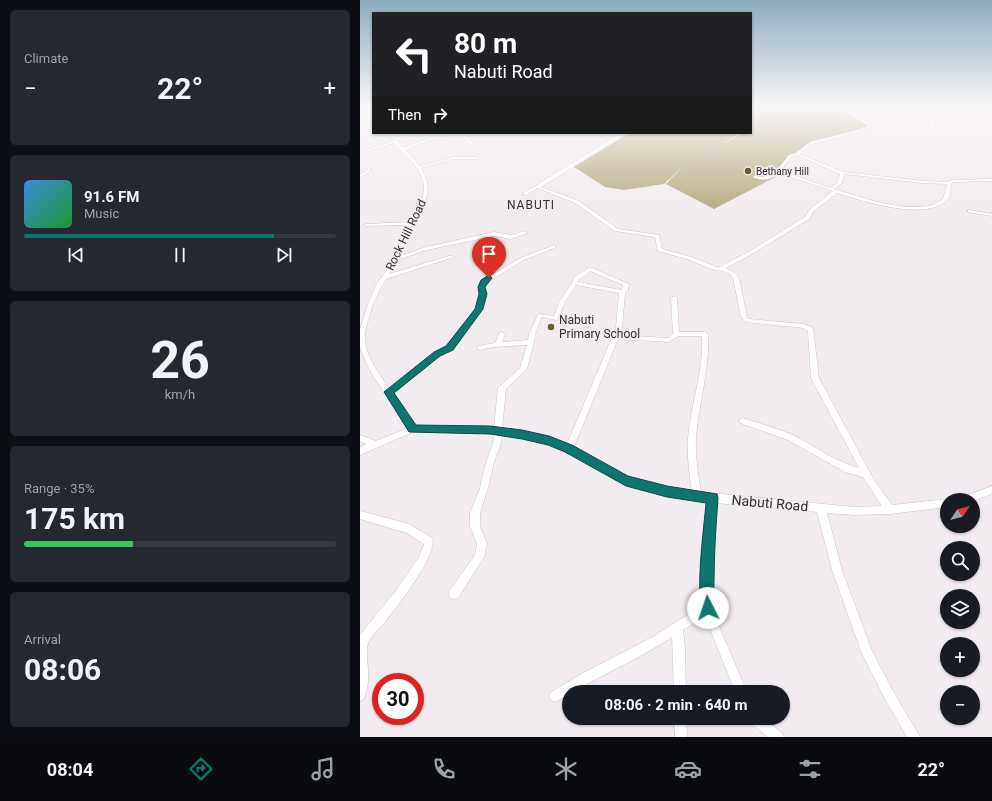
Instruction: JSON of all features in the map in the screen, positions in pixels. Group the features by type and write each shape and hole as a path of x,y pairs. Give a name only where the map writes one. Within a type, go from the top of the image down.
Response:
{"street":[{"path":"369,150 395,141"},
{"name":"Rock Hill Road","path":"396,141 413,159 425,181 426,193 425,198 404,237 397,258 380,284 367,316 362,340 368,361 413,429"},
{"path":"403,149 423,141"},
{"path":"469,141 472,144"},
{"path":"524,194 538,187 610,141"},
{"path":"755,177 768,178 776,175 790,156 797,154 811,143 817,141"},
{"path":"797,154 842,173 923,182 948,183 956,180 992,180"},
{"path":"418,168 454,158 478,158"},
{"path":"360,176 369,169"},
{"path":"779,172 866,201 919,208 936,206 944,201 946,198 948,183"},
{"path":"724,269 723,267 752,252 807,218 812,210 840,183 842,180 842,173"},
{"path":"538,187 577,202 617,230 657,236 660,250 689,258 716,269 724,269 734,274 744,317 747,321 804,326 811,330 813,364 819,387 866,474 890,510"},
{"path":"970,211 992,215"},
{"path":"366,225 411,223"},
{"path":"397,258 426,249 494,234 512,237 525,233"},
{"path":"389,392 437,354 450,348 479,309 483,294 482,287 484,282 522,259 554,247"},
{"path":"384,278 451,257"},
{"path":"454,594 479,557 482,544 475,526 475,513 497,443 502,388 523,369 532,334 540,315 556,318 562,302 575,283 576,278 590,269 626,284 625,290 622,292 619,328 581,415 569,448"},
{"path":"575,283 622,292"},
{"path":"674,298 676,334"},
{"path":"498,345 502,334"},
{"path":"615,337 670,340 676,334 705,334 706,352 704,374 692,438 692,461 697,496"},
{"path":"480,348 531,342"},
{"path":"743,420 791,438 848,469 866,474"},
{"path":"360,451 413,429"},
{"name":"Nabuti Road","path":"413,429 498,431 549,440 569,448 626,481 667,491 697,496 854,511 890,510 940,504"},
{"path":"360,438 375,444"},
{"path":"980,495 992,490"},
{"path":"712,498 708,538 708,608 738,685"},
{"path":"820,508 837,570 868,654 889,695 914,737"},
{"path":"360,695 362,674 361,653 364,639 400,593 422,560 429,545 429,541 410,530 361,515"},
{"path":"555,696 588,676 654,642 708,608"},
{"path":"677,628 680,685"},
{"path":"680,725 681,737"},
{"path":"763,725 778,737"}],"shaded area":[{"path":"616,141 726,141 711,151 728,141 820,141 805,146 791,156 781,174 714,209 666,184 682,167 664,184 624,190 605,187 574,167"}],"place":[{"name":"Bethany Hill","path":"748,171"},
{"name":"Nabuti Primary School","path":"551,327"}],"district":[{"name":"NABUTI","path":"531,205"}],"route":[{"path":"489,278 484,282 482,287 483,294 479,309 450,348 437,354 423,364 410,377 389,392 404,417 413,429 490,430 522,434 549,440 569,448 626,481 667,491 712,498 708,538 708,608"}]}
